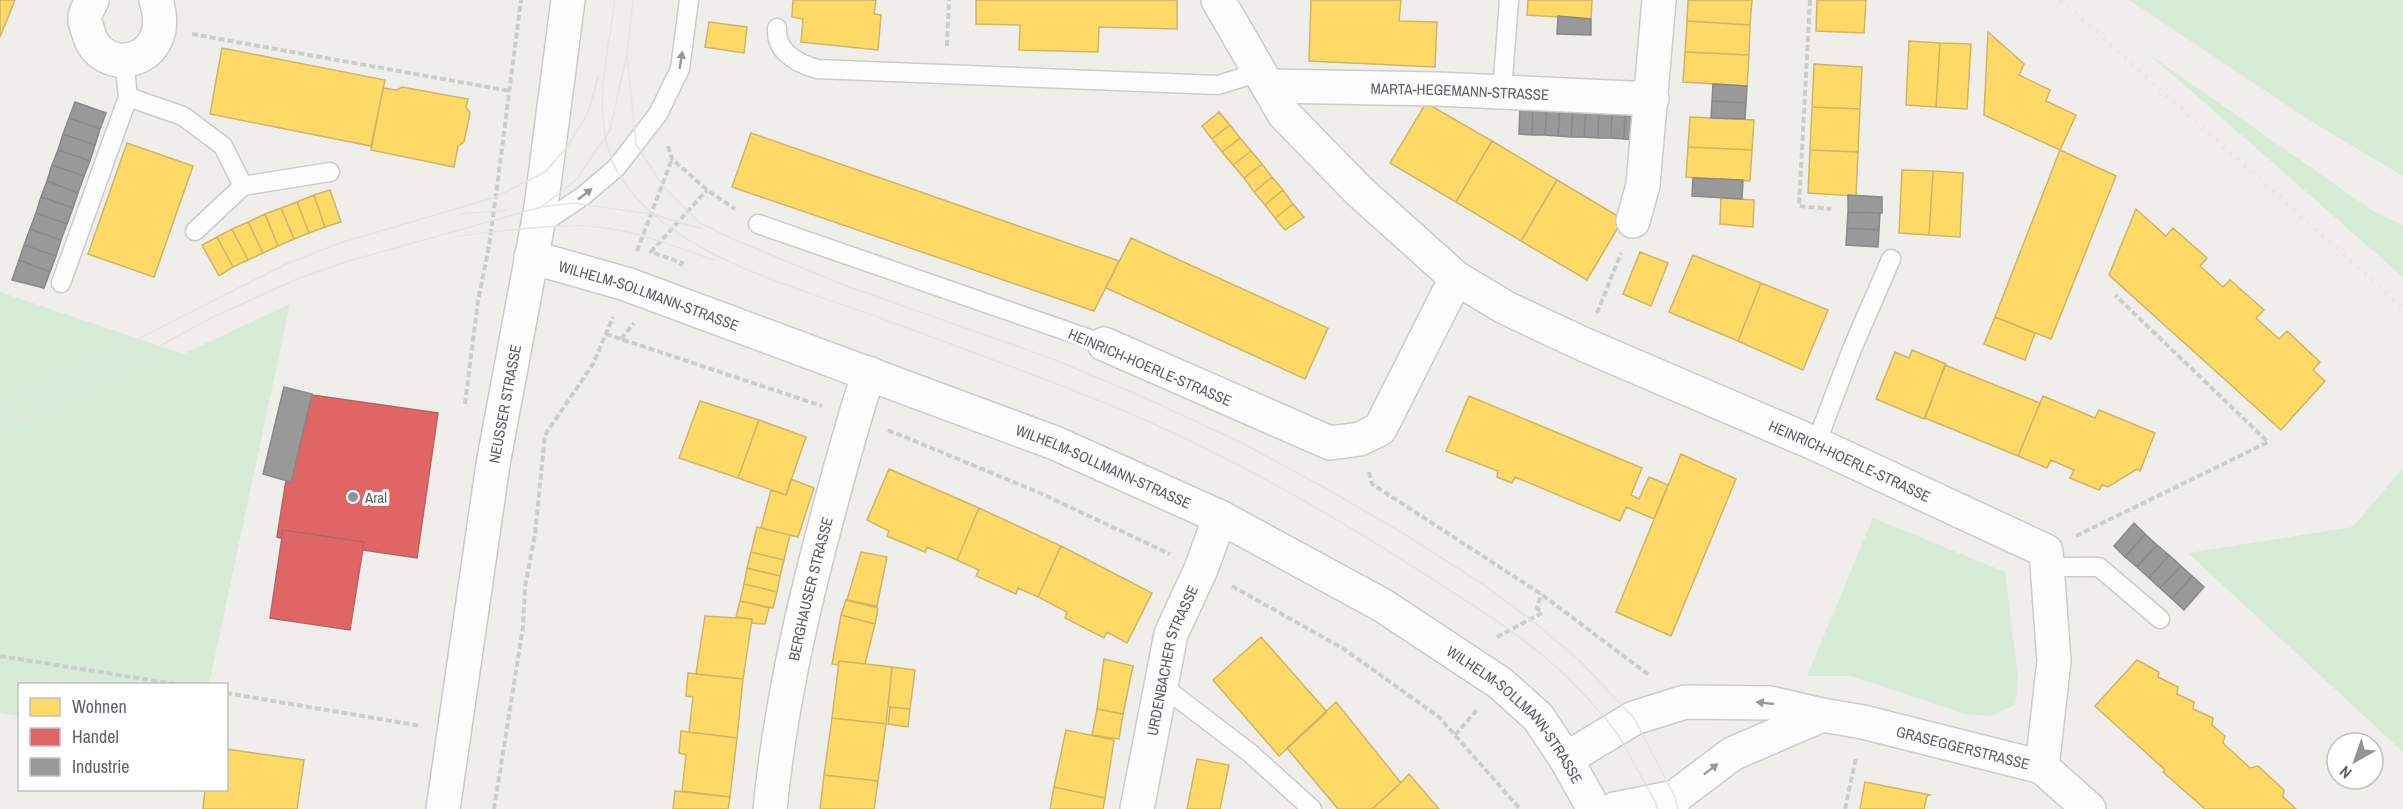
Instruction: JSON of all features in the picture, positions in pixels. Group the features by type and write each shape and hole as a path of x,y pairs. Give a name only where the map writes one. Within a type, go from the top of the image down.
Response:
{"street":[{"path":"92,0 84,17 91,44 104,57 124,60 144,56 154,45 158,14"},
{"name":"NEUSSER STRASSE","path":"443,809 493,465 534,242 568,0"},
{"name":"HEINRICH-HOERLE-STRASSE","path":"1218,0 1284,114 1359,191 1456,278 1506,308 1583,344 1816,444 2047,559"},
{"path":"1633,220 1643,185 1659,0"},
{"name":"MARTA-HEGEMANN-STRASSE","path":"1264,79 1652,99"},
{"name":"WILHELM-SOLLMANN-STRASSE","path":"534,242 626,284 1055,443 1220,517 1382,605 1500,683 1538,717 1566,759 1594,809"},
{"name":"HEINRICH-HOERLE-STRASSE","path":"1104,344 1313,437 1330,443 1360,439 1380,429 1456,278"},
{"name":"BERGHAUSER STRASSE","path":"770,809 777,739 802,614 854,416 868,373"},
{"name":"URDENBACHER STRASSE","path":"1137,809 1171,634 1201,568 1220,517"},
{"path":"2042,767 2054,661 2047,559"},
{"name":"GRASEGGERSTRASSE","path":"1566,759 1634,718 1686,702 1770,703 1863,722 2042,767 2090,809"},
{"path":"1615,809 1672,803 1732,754 1822,715"}],"lane":[{"path":"534,242 616,168 658,114 680,69 689,0"},
{"path":"1502,92 1509,0"},
{"path":"777,28 779,45 800,64 817,69 1218,85 1264,79"},
{"path":"61,283 128,97 124,60"},
{"path":"128,97 183,116 223,146 243,186"},
{"path":"195,231 243,186 330,172"},
{"name":"HEINRICH-HOERLE-STRASSE","path":"758,224 1104,344"},
{"path":"1816,444 1852,349 1891,259"},
{"path":"2047,559 2099,567 2160,619"},
{"path":"1161,686 1250,753 1312,809"}],"path":[{"path":"464,407 478,301 489,246 521,0"},
{"path":"946,74 950,0"},
{"path":"1810,0 1799,206 1831,209"},
{"path":"158,14 510,91"},
{"path":"494,809 501,752 523,627 525,587 535,534 545,435 593,364 626,284 672,159 707,190 758,224"},
{"path":"1583,344 1610,284 1633,220"},
{"path":"2047,559 2268,442 2115,295"},
{"path":"606,334 854,416 1040,493 1201,568 1344,649 1438,717 1521,809"},
{"path":"1360,439 1372,484 1541,594 1686,702"},
{"path":"1501,634 1542,613 1537,608 1541,594"},
{"path":"0,656 169,683"},
{"path":"228,693 427,727"},
{"path":"1455,735 1480,706"},
{"path":"1845,809 1863,722"}],"green space":[{"path":"2129,0 2403,0 2403,176 2317,125"},
{"path":"2150,55 2373,211 2403,225 2403,277"},
{"path":"0,292 183,354 290,304 209,683 18,683 18,716 0,713"},
{"path":"2403,468 2403,752 2385,735 2385,731 2380,731 2188,553 2353,527"},
{"path":"1873,518 2005,572 2018,678 2015,705 1991,716 1965,714 1851,676 1807,676"}],"building: Wohnen":[{"path":"0,0 15,0 0,37"},
{"path":"793,0 876,0 874,14 881,15 878,50 801,42 803,19 792,17"},
{"path":"976,0 1177,0 1177,29 1099,27 1098,52 1019,50 1020,25 976,24"},
{"path":"1311,0 1401,0 1399,21 1437,22 1435,67 1309,61"},
{"path":"1528,0 1592,0 1591,19 1527,15"},
{"path":"1688,0 1752,0 1750,25 1687,21"},
{"path":"1817,0 1866,0 1864,33 1816,31"},
{"path":"1687,21 1750,25 1749,55 1685,52"},
{"path":"709,22 747,27 744,53 705,47"},
{"path":"1988,32 2024,64 2019,75 2050,90 2046,101 2076,115 2060,150 1984,115"},
{"path":"1909,41 1940,43 1936,107 1906,105"},
{"path":"1940,43 1971,44 1967,109 1936,107"},
{"path":"222,48 385,80 371,146 210,114"},
{"path":"1685,52 1749,55 1747,86 1683,82"},
{"path":"1814,64 1862,67 1860,109 1812,107"},
{"path":"402,87 468,99 466,107 470,113 464,142 458,146 454,167 371,150 383,88 397,90"},
{"path":"1426,103 1492,141 1456,202 1390,163"},
{"path":"1812,107 1860,109 1858,152 1810,150"},
{"path":"1219,112 1230,125 1212,139 1202,126"},
{"path":"1690,117 1754,120 1752,150 1688,147"},
{"path":"1230,125 1240,138 1222,152 1212,139"},
{"path":"751,133 1119,261 1094,311 732,187"},
{"path":"1240,138 1251,151 1233,165 1222,152"},
{"path":"1492,141 1557,180 1521,241 1456,202"},
{"path":"127,143 193,166 154,277 88,254"},
{"path":"1688,147 1752,150 1750,181 1686,177"},
{"path":"1810,150 1858,152 1856,196 1808,193"},
{"path":"2060,150 2116,176 2051,339 1995,317"},
{"path":"1251,151 1262,164 1244,178 1233,165"},
{"path":"1262,164 1272,177 1254,192 1244,178"},
{"path":"1902,170 1933,171 1929,235 1899,233"},
{"path":"1933,171 1963,173 1960,237 1929,235"},
{"path":"1272,177 1283,190 1265,205 1254,192"},
{"path":"1557,180 1623,219 1587,280 1521,241"},
{"path":"330,190 341,222 325,227 314,195"},
{"path":"1283,190 1293,204 1275,218 1265,205"},
{"path":"314,195 325,227 309,233 297,202"},
{"path":"1721,198 1754,200 1753,227 1720,224"},
{"path":"297,202 309,233 294,239 281,208"},
{"path":"1293,204 1304,217 1285,230 1275,218"},
{"path":"281,208 294,239 278,246 265,214"},
{"path":"2136,209 2166,236 2173,228 2207,258 2200,266 2223,287 2230,280 2264,310 2256,318 2279,339 2287,331 2320,362 2313,370 2325,381 2281,430 2109,275"},
{"path":"265,214 278,246 263,253 248,222"},
{"path":"248,222 263,253 248,260 232,229"},
{"path":"232,229 248,260 233,267 217,237"},
{"path":"217,237 233,267 219,276 202,245"},
{"path":"1131,238 1328,328 1305,379 1106,288"},
{"path":"1640,252 1668,263 1651,306 1623,294"},
{"path":"1693,255 1761,283 1738,341 1669,312"},
{"path":"1761,283 1828,310 1803,370 1738,341"},
{"path":"1995,317 2035,333 2025,360 1984,344"},
{"path":"1912,350 1946,364 1924,419 1876,399 1895,352 1909,358"},
{"path":"1945,365 2040,403 2018,456 1925,418"},
{"path":"1469,396 1642,468 1631,495 1639,499 1649,477 1668,485 1654,519 1626,507 1620,521 1515,477 1512,483 1497,477 1498,471 1446,451"},
{"path":"2043,396 2095,418 2099,410 2155,433 2140,471 2137,469 2108,487 2102,485 2099,490 2070,478 2074,470 2051,460 2047,468 2018,456"},
{"path":"700,401 759,420 738,478 679,458"},
{"path":"759,420 806,437 786,495 738,478"},
{"path":"1681,454 1736,479 1671,636 1616,612"},
{"path":"889,469 979,508 957,560 927,547 925,552 887,536 889,531 867,520"},
{"path":"791,479 814,488 798,537 761,528 771,490 786,495"},
{"path":"979,508 1061,546 1038,597 1018,588 1016,594 976,576 979,570 957,560"},
{"path":"757,527 790,535 784,560 751,552"},
{"path":"1061,546 1152,593 1127,643 1107,632 1104,638 1065,618 1067,612 1038,597"},
{"path":"751,552 784,560 780,576 747,568"},
{"path":"861,552 887,557 877,606 847,600"},
{"path":"747,568 780,576 777,592 744,584"},
{"path":"744,584 777,592 773,608 740,601"},
{"path":"846,600 878,608 875,624 841,615"},
{"path":"740,601 769,608 765,624 752,623 752,619 736,617"},
{"path":"841,615 875,624 865,664 839,661 838,665 832,664"},
{"path":"705,616 752,619 743,679 696,674"},
{"path":"1261,637 1327,712 1279,756 1213,680"},
{"path":"1104,659 1133,666 1123,714 1097,709"},
{"path":"2137,660 2159,672 2158,677 2178,687 2177,694 2194,702 2193,709 2213,718 2212,725 2225,736 2223,743 2250,768 2258,766 2284,790 2283,797 2296,809 2205,809 2163,772 2165,770 2095,706"},
{"path":"839,661 892,667 886,724 832,718"},
{"path":"892,667 915,670 910,709 888,707"},
{"path":"688,673 743,679 737,738 689,732 693,697 686,696"},
{"path":"1336,702 1401,783 1372,809 1338,809 1287,748"},
{"path":"890,707 910,709 908,727 888,724"},
{"path":"1097,709 1123,714 1119,739 1092,735"},
{"path":"832,718 886,724 878,781 824,775"},
{"path":"1066,730 1114,740 1105,798 1054,787"},
{"path":"681,731 737,738 730,797 682,791 686,755 679,753"},
{"path":"228,749 304,760 297,809 203,809 205,791 228,791"},
{"path":"1197,759 1229,765 1220,809 1187,809"},
{"path":"1409,774 1439,809 1372,809 1401,783"},
{"path":"824,775 878,781 874,809 820,809"},
{"path":"1865,782 1930,795 1927,796 1924,809 1860,809"},
{"path":"1054,787 1105,798 1103,809 1050,809"},
{"path":"675,791 730,797 728,809 673,809"}],"building: Handel":[{"path":"312,395 438,413 417,558 362,550 364,542 283,530 281,538 277,537 286,480 291,482"},
{"path":"283,530 364,542 350,630 270,618"}],"building: Industrie":[{"path":"1558,16 1591,19 1591,35 1557,34"},
{"path":"1713,84 1747,86 1746,103 1712,101"},
{"path":"1712,101 1746,103 1745,119 1711,118"},
{"path":"75,102 106,113 100,129 69,118"},
{"path":"1520,106 1533,106 1532,135 1519,134"},
{"path":"1533,106 1547,107 1545,135 1532,135"},
{"path":"1547,107 1560,107 1558,136 1545,135"},
{"path":"1560,107 1573,108 1571,137 1558,136"},
{"path":"1573,108 1586,109 1584,137 1571,137"},
{"path":"1586,109 1599,109 1598,138 1584,137"},
{"path":"1599,109 1612,110 1611,138 1598,138"},
{"path":"1612,110 1625,111 1624,139 1611,138"},
{"path":"1625,111 1638,111 1637,140 1624,139"},
{"path":"69,118 100,129 95,145 63,134"},
{"path":"63,134 95,145 90,161 58,150"},
{"path":"58,150 90,161 84,176 52,165"},
{"path":"52,165 84,176 78,193 47,181"},
{"path":"1693,178 1743,180 1742,199 1692,196"},
{"path":"47,181 78,193 73,208 41,197"},
{"path":"1848,195 1882,197 1882,213 1848,212"},
{"path":"41,197 73,208 67,224 36,213"},
{"path":"1848,212 1880,213 1879,230 1847,228"},
{"path":"36,213 67,224 61,240 30,229"},
{"path":"1847,228 1879,230 1878,247 1846,245"},
{"path":"30,229 61,240 56,256 24,245"},
{"path":"24,245 56,256 50,272 19,260"},
{"path":"19,260 50,272 44,288 12,280"},
{"path":"284,387 312,394 291,482 263,474"},
{"path":"2134,523 2145,534 2125,557 2114,546"},
{"path":"2145,534 2157,545 2137,567 2125,557"},
{"path":"2157,545 2169,555 2149,578 2137,567"},
{"path":"2169,555 2181,566 2160,588 2149,578"},
{"path":"2181,566 2192,576 2172,599 2160,588"},
{"path":"2192,576 2204,587 2184,610 2172,599"}],"tram line":[{"path":"615,0 603,85 602,107 608,149 616,169 638,199 667,225 701,247 738,266 1037,376 1162,428 1240,466 1354,530 1498,622 1533,647 1565,675 1617,733 1658,809"},
{"path":"0,430 36,413 211,318 297,279 349,261 541,207 576,180 610,130 627,54 633,0"},
{"path":"627,54 636,144 663,186 700,223 844,285 1050,358 1141,396 1240,442 1401,532 1481,583 1530,619 1579,660 1634,718 1675,797 1678,809"},
{"path":"0,409 286,264 340,243 496,197 545,172 567,147 588,113 598,77"},
{"path":"541,207 573,203 651,214 703,229"},
{"path":"461,214 506,210"},
{"path":"458,236 554,226 602,227 651,238 714,260"}],"railway":[{"path":"2061,0 2403,308"}],"place":[{"name":"Aral","path":"353,497"}]}
